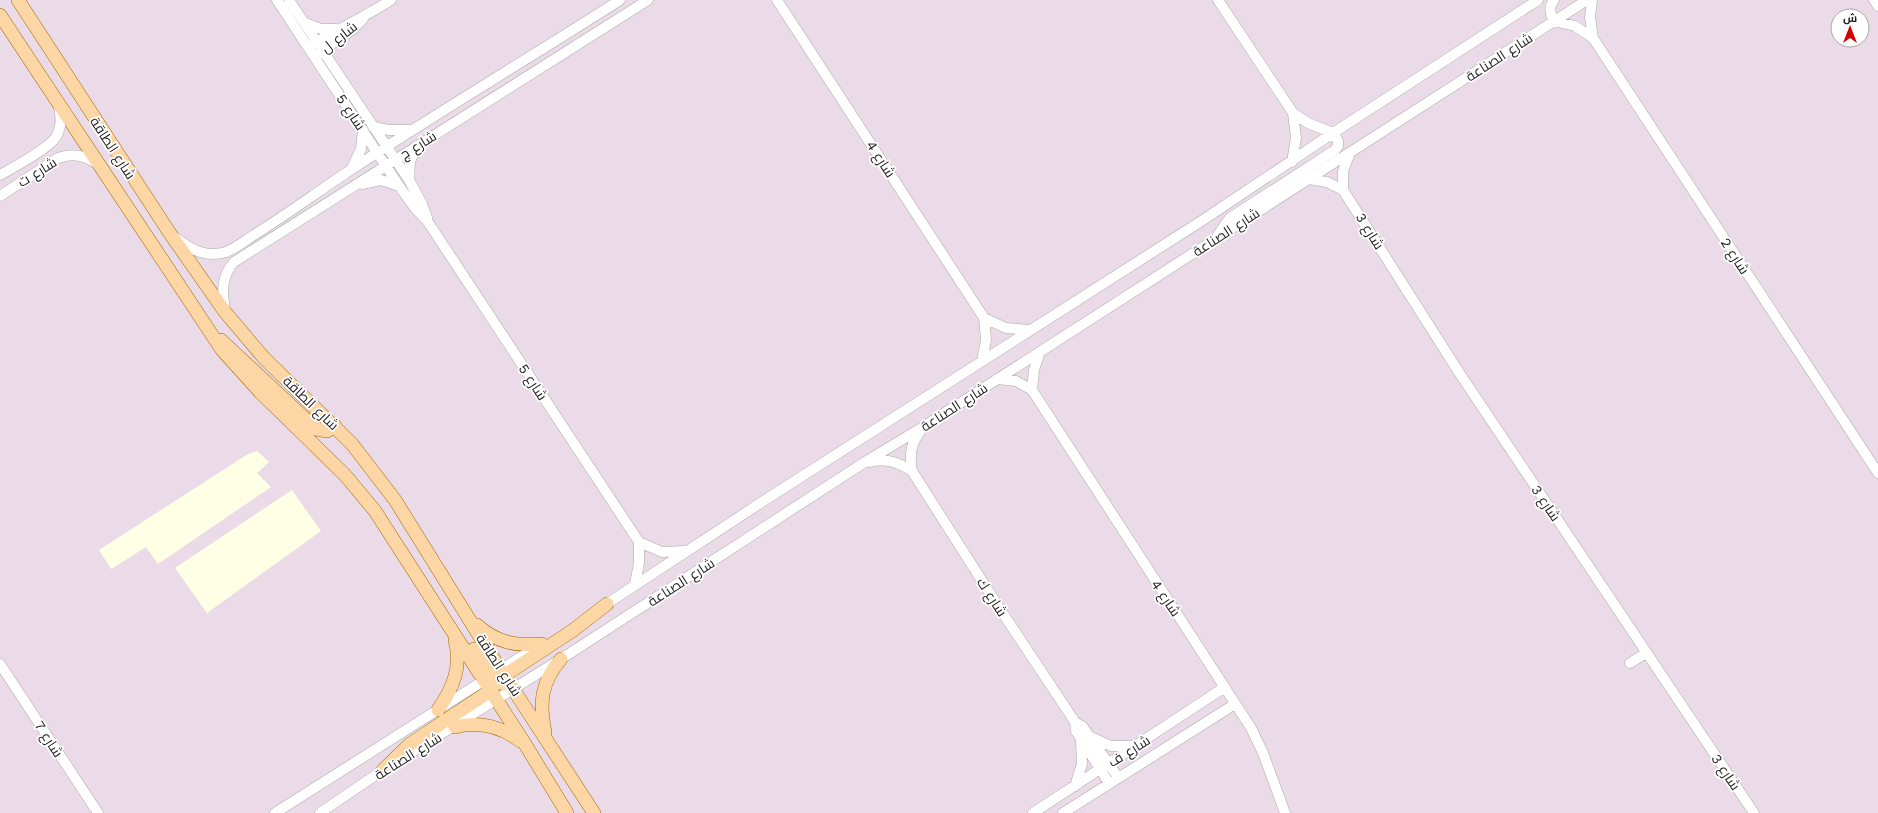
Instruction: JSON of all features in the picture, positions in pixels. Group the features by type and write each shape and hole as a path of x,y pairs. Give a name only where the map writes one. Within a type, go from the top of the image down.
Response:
{"main road":[{"path":"8,0 41,48 74,88"},
{"name":"شارع الطاقة","path":"18,0 24,5 74,88 169,232 226,312 264,358 335,426 368,463 395,500 470,619 525,744 567,813"},
{"name":"شارع الطاقة","path":"1,16 206,328 222,350 260,392 325,454 361,493 421,580 451,629 546,737 594,813"},
{"path":"206,328 232,348 316,429 327,431 335,426"},
{"path":"421,580 444,603 498,684 547,749 571,776"},
{"path":"383,770 410,744 572,632 607,604"},
{"path":"470,619 489,635 502,642 514,645 542,644"},
{"path":"438,710 453,685 457,671 458,657 451,629"},
{"path":"546,737 541,704 542,692 549,674 560,659"},
{"path":"454,727 480,724 492,726 514,736 525,744"}],"street":[{"name":"شارع 5","path":"277,0 363,130 382,150 395,159 409,180 422,204 428,222"},
{"name":"شارع 5","path":"289,0 324,50 373,127 386,165 399,186 415,208 428,222 638,542"},
{"name":"شارع ل","path":"307,46 338,28 364,17 391,0"},
{"name":"شارع ج","path":"169,232 189,248 200,253 213,255 227,251 289,213 352,169 412,130 620,0"},
{"name":"شارع ج","path":"226,312 223,290 227,271 234,262 648,0"},
{"name":"شارع 4","path":"777,0 984,318 986,340 982,361"},
{"path":"1216,239 1230,218 1335,150 1338,141 1333,133 1308,123 1293,113 1218,0"},
{"path":"1554,0 1550,7 1554,21"},
{"name":"شارع الصناعة","path":"275,813 438,710 560,659 865,462 923,427 1309,180 1587,0"},
{"name":"شارع 2","path":"1592,0 1590,17 1593,38"},
{"path":"1874,0 1878,6"},
{"name":"شارع الصناعة","path":"320,813 383,770 454,727 542,644 607,604 686,551 1206,218 1534,2"},
{"name":"شارع ل","path":"314,57 352,30 364,17"},
{"name":"شارع 2","path":"1554,21 1575,26 1593,38 1878,473"},
{"path":"305,23 321,29 338,28"},
{"path":"574,30 582,43"},
{"path":"338,72 334,56 339,40"},
{"path":"484,85 492,98"},
{"name":"شارع ت","path":"0,175 51,143 57,136 61,120 59,105"},
{"path":"1292,162 1296,138 1293,113"},
{"path":"373,127 389,130 412,130"},
{"path":"352,169 361,149 363,130"},
{"path":"409,180 410,162 416,146"},
{"path":"1309,180 1327,182 1343,190 1343,171 1350,153"},
{"name":"شارع ت","path":"0,196 58,158 67,155 77,155 99,164"},
{"path":"356,185 381,180 399,186"},
{"name":"شارع 3","path":"1343,190 1455,366 1754,813"},
{"path":"289,213 297,223"},
{"path":"984,318 1006,328 1029,330"},
{"path":"1032,390 1034,370 1040,352"},
{"name":"شارع 4","path":"998,379 1016,381 1032,390 1251,728 1263,753 1285,813"},
{"name":"شارع ك","path":"923,427 911,448 910,460 912,471 998,606 1075,722 1083,727 1085,737 1104,766 1109,783"},
{"path":"865,462 878,460 890,461 902,465 912,471"},
{"path":"635,584 639,563 638,542 662,552 686,551"},
{"path":"1630,663 1646,653"},
{"name":"شارع 7","path":"0,664 98,813"},
{"name":"شارع ف","path":"1032,813 1137,746 1225,687"},
{"name":"شارع ف","path":"1063,813 1235,704"},
{"path":"1075,786 1082,764 1085,737 1111,746 1137,746"},
{"name":"شارع ك","path":"1104,766 1118,777"}],"shaded area":[{"path":"0,0 1878,0 1878,813 0,813"},
{"path":"257,451 269,462 257,473 271,487 158,564 146,547 111,569 99,550 248,454"},
{"path":"292,490 321,531 207,613 175,568"}]}
